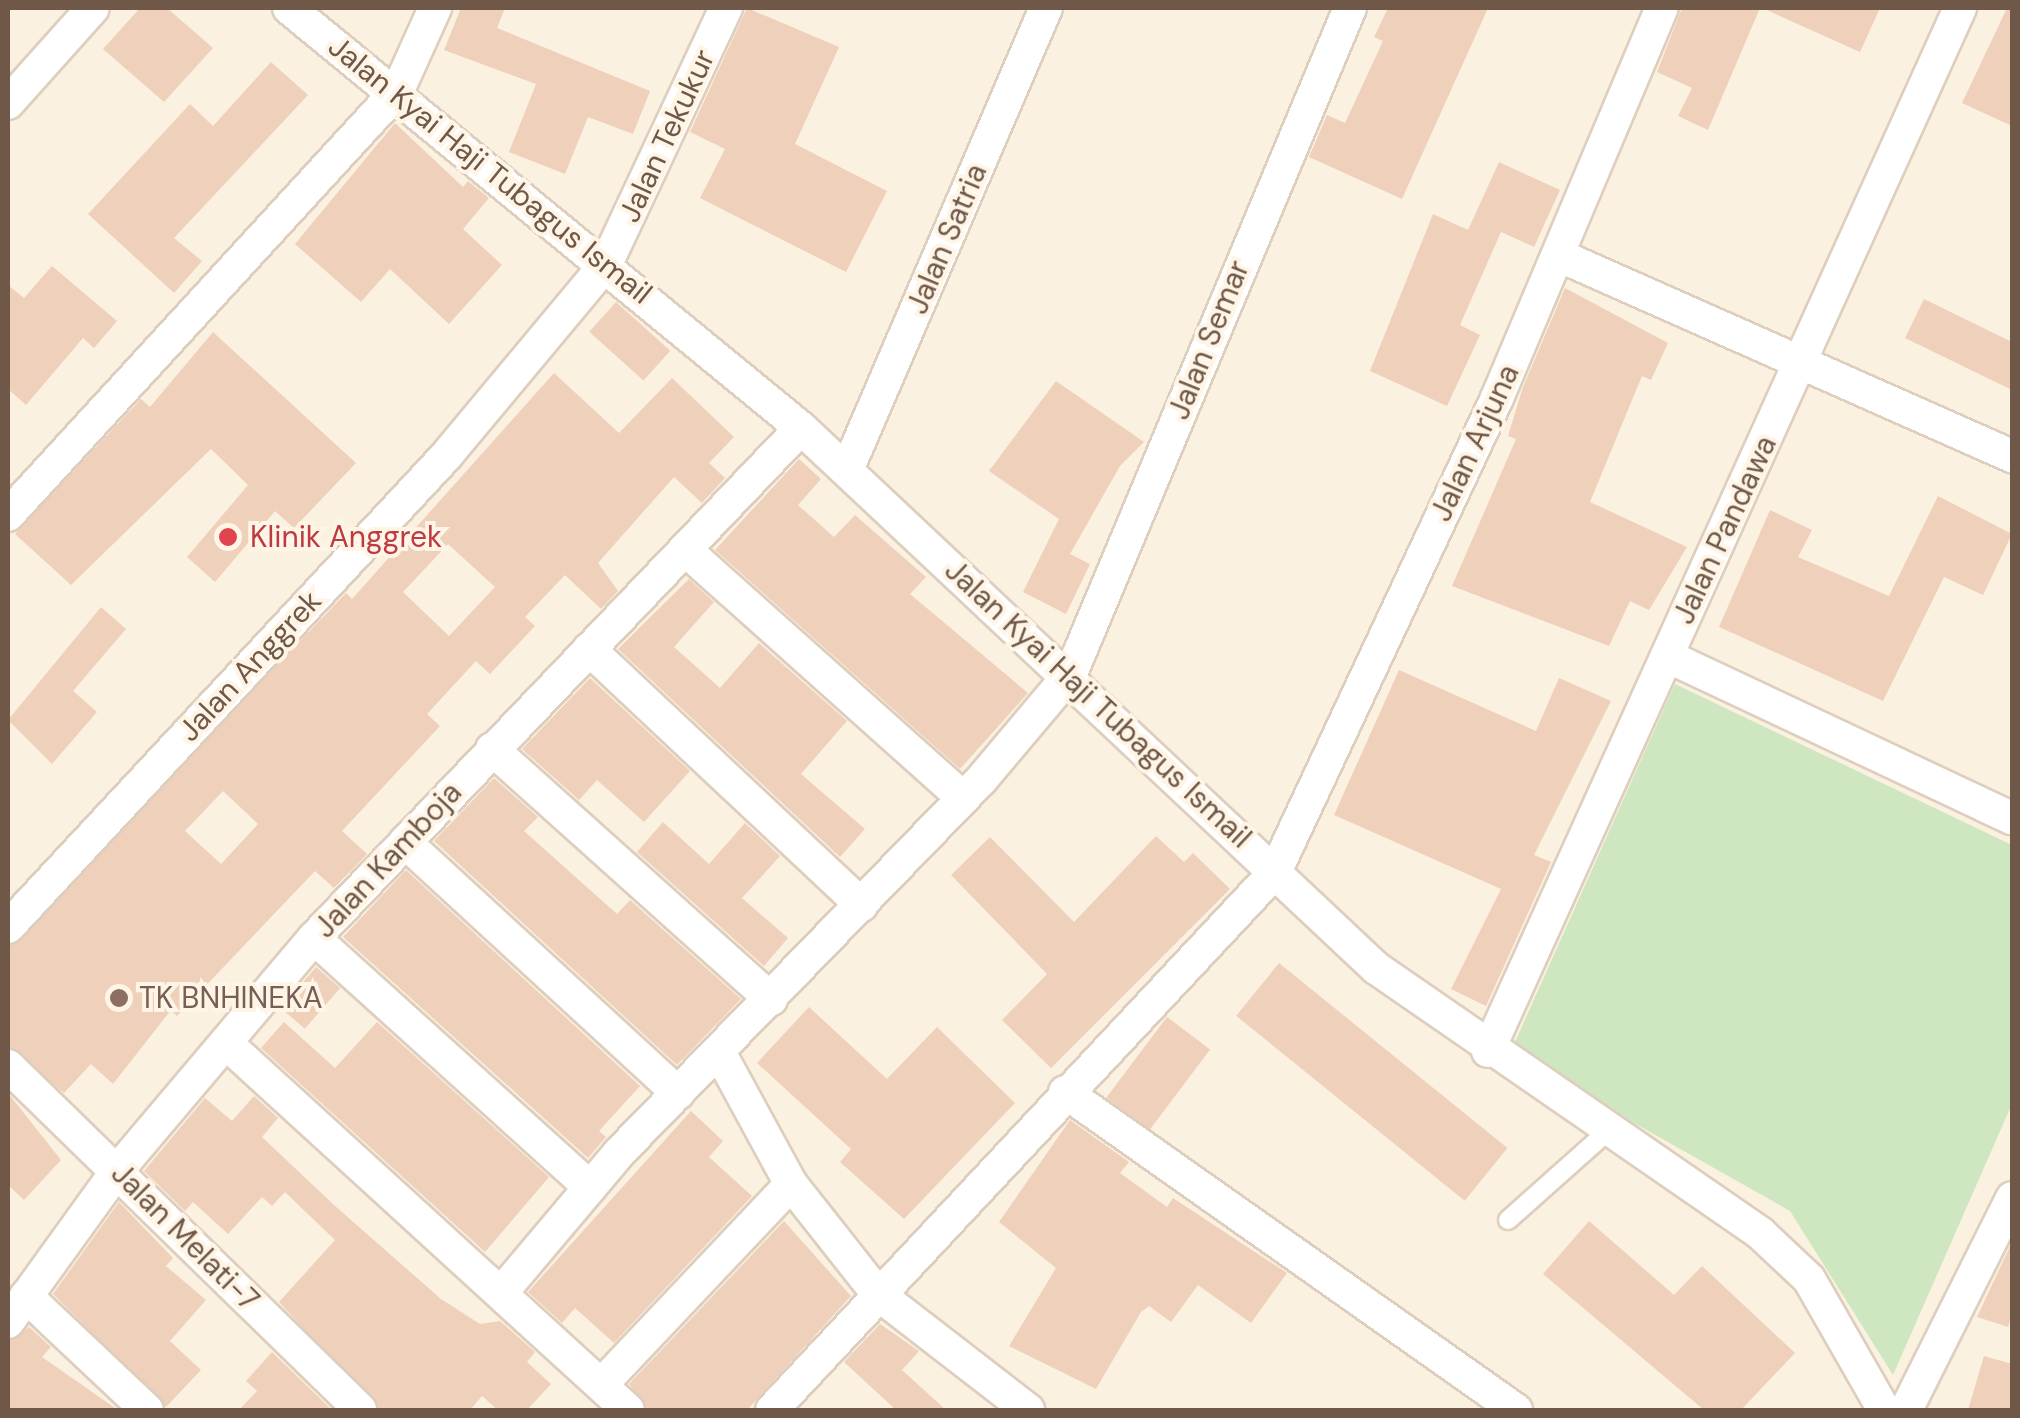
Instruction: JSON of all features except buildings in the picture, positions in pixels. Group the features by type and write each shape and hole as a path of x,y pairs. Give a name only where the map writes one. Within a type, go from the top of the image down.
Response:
{"street":[{"path":"8,103 94,8"},
{"name":"Jalan Kyai Haji Tubagus Ismail","path":"289,8 398,90 801,428 1071,673 1376,968 1488,1051 1760,1233 1809,1279 1884,1410"},
{"path":"8,516 398,90 435,8"},
{"name":"Jalan Tekukur","path":"606,264 726,8"},
{"name":"Jalan Satria","path":"847,470 1046,8"},
{"name":"Jalan Semar","path":"502,1292 590,1188 964,798 1071,673 1350,8"},
{"name":"Jalan Arjuna","path":"772,1410 1064,1092 1274,872 1558,255 1662,8"},
{"name":"Jalan Pandawa","path":"1488,1051 1805,358 1960,8"},
{"path":"1558,255 1805,358 2012,456"},
{"name":"Jalan Anggrek","path":"8,927 446,456 606,264"},
{"name":"Jalan Kamboja","path":"17,1309 118,1171 314,938 492,749 689,553 801,428"},
{"path":"689,553 964,798"},
{"path":"589,650 862,905"},
{"path":"1666,656 2012,818"},
{"path":"492,749 771,999"},
{"path":"405,842 678,1094"},
{"path":"314,938 590,1188"},
{"path":"226,1044 628,1410"},
{"path":"720,1052 791,1184 878,1294 1028,1410"},
{"name":"Jalan Melati-7","path":"8,1066 360,1410"},
{"path":"1064,1092 1516,1410"},
{"path":"602,1384 791,1184"},
{"path":"1906,1410 2012,1198"},
{"path":"17,1309 147,1410"}],"lane":[{"path":"1508,1220 1608,1130"}],"green space":[{"path":"1675,684 2012,845 2012,1104 1893,1375 1790,1211 1510,1053"}],"place":[{"name":"Klinik Anggrek","path":"228,537"},
{"name":"TK BNHINEKA","path":"119,998"}]}
